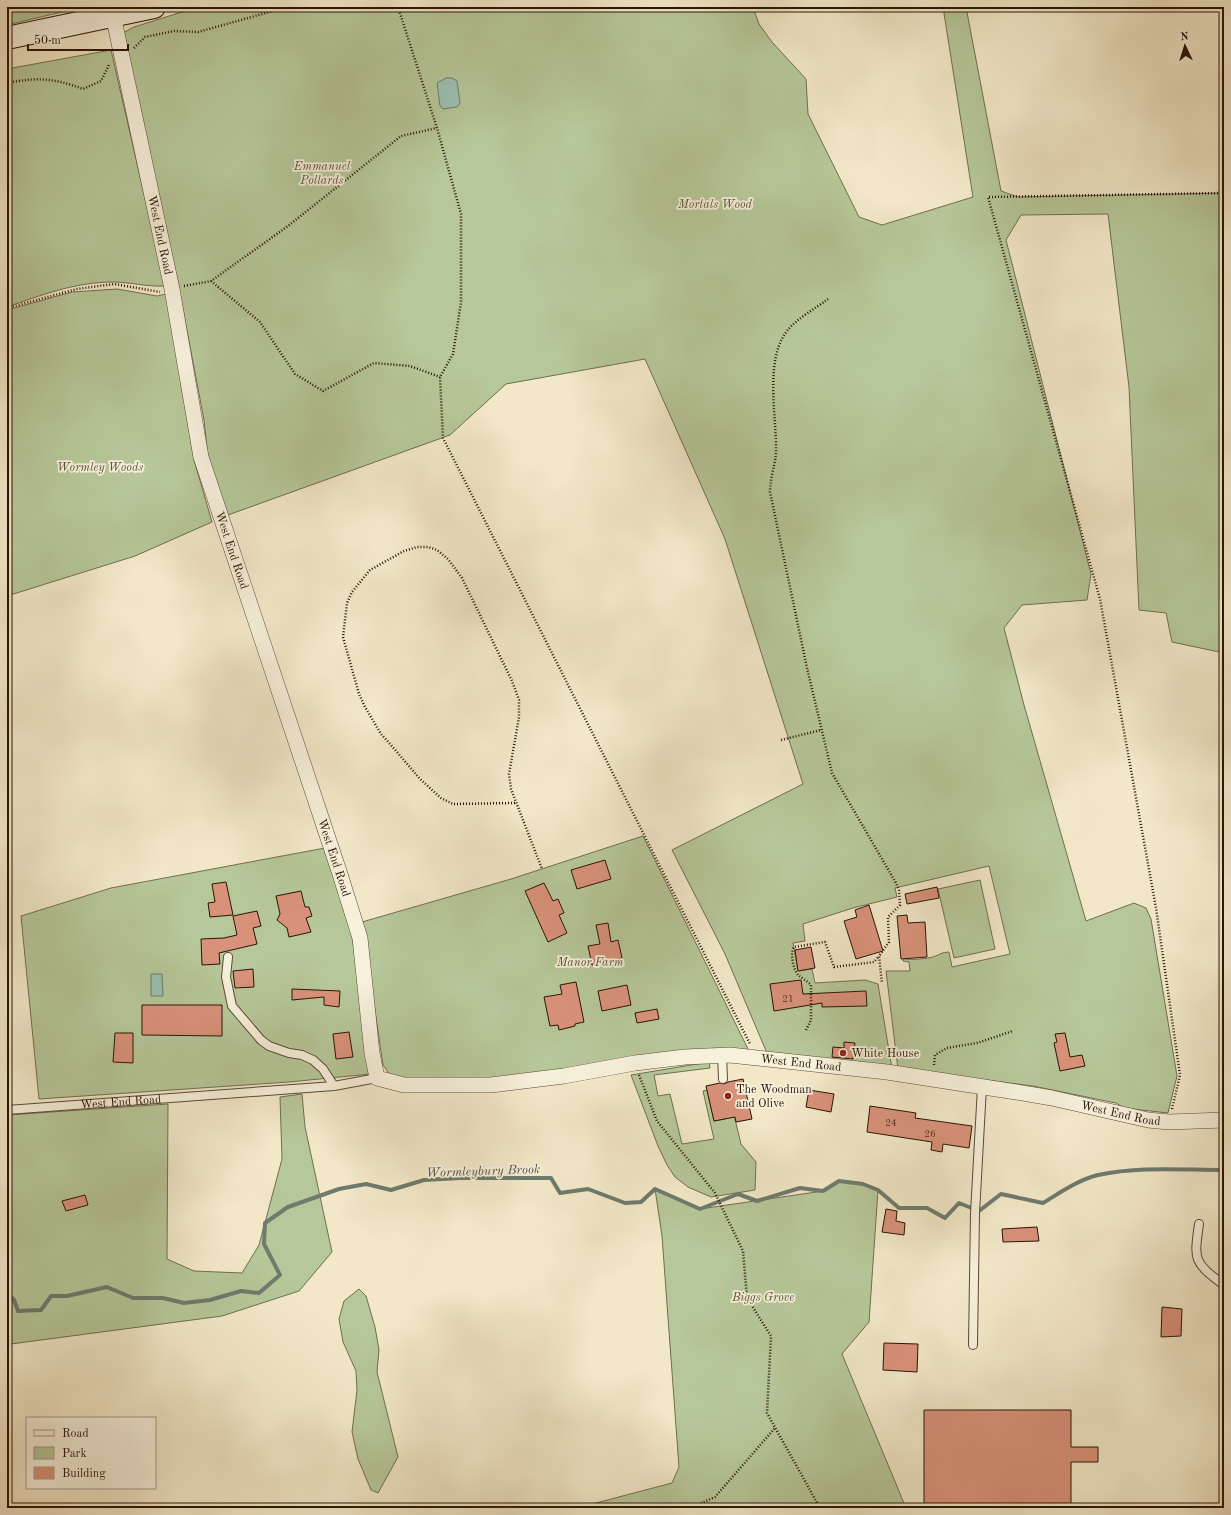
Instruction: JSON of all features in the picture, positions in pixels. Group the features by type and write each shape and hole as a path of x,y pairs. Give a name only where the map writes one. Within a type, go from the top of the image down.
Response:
{"street":[{"path":"7,38 154,7"},
{"name":"West End Road","path":"113,15 172,289 201,457 340,871 360,938 372,1053 377,1078 389,1083 404,1085 491,1085 564,1076 685,1057 722,1055 756,1057 887,1072 1052,1098 1148,1120 1169,1122 1224,1120"}],"lane":[{"path":"228,957 226,977 232,1006 261,1040 275,1048 302,1055 313,1060 323,1069 334,1086"},
{"path":"722,1055 723,1080"},
{"name":"West End Road","path":"7,1110 334,1086 377,1078"},
{"path":"973,1345 975,1213 982,1087"},
{"path":"1199,1224 1195,1253 1198,1262 1208,1273 1224,1285"}],"path":[{"path":"7,83 47,79 59,80 83,89 100,82 110,63 131,52 145,37 174,31 198,32 287,7"},
{"path":"398,7 437,128 461,214 462,302 453,354 440,377 443,438 756,1057"},
{"path":"7,308 78,289 114,284 158,292 211,281 288,226 401,136 437,128"},
{"path":"1169,1122 1180,1075 1154,900 1100,599 988,197 1224,193"},
{"path":"211,281 260,322 295,374 323,391 374,363 410,366 440,377"},
{"path":"806,1030 811,1020 811,985 797,974 792,958 792,950 794,947 825,942 834,967 874,962 889,942 888,917 900,905 899,890 883,859 832,773 821,730 770,492 770,478 776,455 773,383 777,350 787,331 828,299"},
{"path":"514,803 499,802 454,804 441,798 420,779 381,734 365,707 344,637 347,603 352,592 370,570 404,552 417,548 428,547 437,550 448,559 462,578 512,681 519,700 519,717 510,774 510,789 514,803 542,869"},
{"path":"781,740 821,730"},
{"path":"879,956 882,983"},
{"path":"936,1080 933,1063 938,1052 947,1048 977,1043 1013,1031"},
{"path":"635,1064 657,1121 715,1193 743,1251 747,1298 771,1336 767,1413 820,1508"},
{"path":"690,1508 715,1497 775,1428"}],"green space":[{"path":"7,7 83,7 7,25"},
{"path":"198,7 753,7 759,24 772,42 806,79 808,114 859,217 882,225 973,197 943,7 966,7 1001,191 1018,197 1224,193 1224,653 1172,642 1166,613 1139,610 1129,387 1108,214 1021,215 1006,240 1091,574 1087,600 1022,605 1004,628 1024,705 1086,921 1134,903 1146,908 1151,919 1177,1076 1168,1113 1124,1108 1116,1103 1033,1086 898,1069 886,971 910,971 909,962 903,961 903,953 905,953 905,959 916,959 930,958 949,952 952,967 1010,954 989,866 895,888 897,897 853,908 803,924 805,941 793,943 798,971 812,969 815,983 865,980 878,984 892,1069 767,1053 725,954 672,850 803,784 725,539 645,359 506,384 450,435 228,515 208,457 204,420 178,283 123,33 134,27"},
{"path":"111,50 165,286 113,282 86,284 59,290 7,307 7,69"},
{"name":"Wormley Woods","path":"117,289 157,296 166,294 194,460 212,522 135,556 7,596 7,310 72,292"},
{"name":"Manor Farm","path":"643,836 749,1051 495,1079 402,1080 390,1075 383,1065 362,922 511,879"},
{"path":"325,848 352,935 370,1074 289,1082 39,1099 21,916 111,888"},
{"path":"980,880 995,949 954,958 938,889"},
{"path":"709,1062 710,1068 654,1075 658,1096 670,1094 682,1144 714,1139 703,1091 707,1090 714,1121 725,1119 733,1111 741,1144 756,1162 755,1190 711,1197 688,1187 675,1177 667,1165 658,1146 631,1075"},
{"path":"302,1094 305,1127 332,1252 299,1291 222,1316 11,1344 7,1385 7,1115 168,1104 167,1259 194,1271 242,1273 259,1245 282,1159 280,1097"},
{"name":"Biggs Grove","path":"839,1181 863,1184 878,1190 869,1322 842,1354 906,1508 577,1508 672,1483 679,1467 662,1236 655,1189 700,1209 823,1191"},
{"path":"359,1289 366,1296 375,1327 379,1350 377,1372 398,1457 378,1493 371,1490 358,1459 352,1432 357,1390 356,1371 343,1342 339,1319 344,1301"}],"shaded area":[{"path":"446,78 452,78 457,81 460,103 457,107 443,109 440,106 437,83"},
{"path":"151,974 162,974 163,996 151,996"}],"building":[{"path":"605,860 611,879 577,889 571,870"},
{"path":"226,882 233,915 210,917 208,903 215,902 212,884"},
{"path":"544,883 553,901 558,899 564,913 559,915 567,933 548,942 525,891"},
{"path":"937,887 939,898 907,904 905,894"},
{"path":"301,891 305,907 309,907 312,916 306,918 311,932 289,937 287,928 277,920 280,914 276,896"},
{"path":"869,905 883,951 856,959 844,921 857,917 855,910"},
{"path":"257,911 261,926 253,928 257,944 219,953 220,964 202,965 201,939 224,938 237,935 233,916"},
{"path":"907,915 908,923 925,922 927,957 901,959 897,916"},
{"path":"608,923 611,942 618,940 622,958 592,965 588,946 600,944 596,925"},
{"path":"811,947 815,968 798,971 795,950"},
{"path":"253,969 254,987 235,988 233,971"},
{"path":"801,980 803,994 866,991 867,1006 822,1007 822,1003 774,1011 770,984"},
{"path":"576,982 584,1022 559,1030 558,1025 550,1026 544,997 562,994 560,985"},
{"path":"627,985 631,1005 602,1011 598,991"},
{"path":"292,989 340,991 339,1007 324,1005 324,997 292,1000"},
{"path":"142,1005 222,1005 222,1036 142,1035"},
{"path":"657,1009 659,1019 637,1023 635,1013"},
{"path":"349,1032 353,1057 336,1059 333,1034"},
{"path":"115,1033 133,1033 133,1063 113,1062"},
{"path":"1065,1033 1070,1057 1082,1055 1085,1066 1060,1071 1054,1043 1057,1042 1055,1034"},
{"name":"White House","path":"844,1042 855,1043 853,1059 832,1057 833,1047 844,1048"},
{"name":"The Woodman and Olive","path":"743,1079 752,1119 736,1122 735,1117 714,1121 706,1086 720,1083 724,1084"},
{"path":"809,1090 834,1094 831,1112 806,1107"},
{"path":"870,1106 916,1113 915,1118 972,1126 969,1148 943,1144 942,1152 931,1150 932,1142 867,1132"},
{"path":"85,1195 88,1205 66,1211 62,1201"},
{"path":"886,1209 897,1211 896,1221 905,1223 904,1235 882,1232"},
{"path":"1037,1227 1039,1241 1003,1242 1002,1229"},
{"path":"1162,1307 1182,1309 1181,1336 1161,1337"},
{"path":"884,1343 918,1344 917,1372 883,1370"},
{"path":"924,1410 1071,1410 1071,1447 1098,1447 1098,1462 1071,1462 1071,1508 924,1508"}],"waterway":[{"name":"Wormleybury Brook","path":"7,1293 14,1300 18,1311 41,1310 51,1296 67,1296 107,1287 133,1298 163,1298 184,1303 210,1300 241,1291 259,1293 280,1275 264,1244 265,1223 288,1207 339,1189 366,1184 391,1190 424,1180 460,1178 551,1178 560,1193 588,1189 625,1203 641,1202 655,1189 700,1209 738,1194 757,1201 800,1188 823,1191 839,1181 863,1184 878,1190 899,1208 927,1208 945,1218 959,1203 979,1211 1001,1194 1043,1203 1084,1180 1098,1175 1114,1172 1145,1169 1224,1170"}],"place":[{"name":"White House","path":"843,1053"},
{"name":"The Woodman and Olive","path":"728,1096"}],"park label":[{"name":"Emmanuel Pollards","path":"322,173"},
{"name":"Mortals Wood","path":"715,204"}]}
